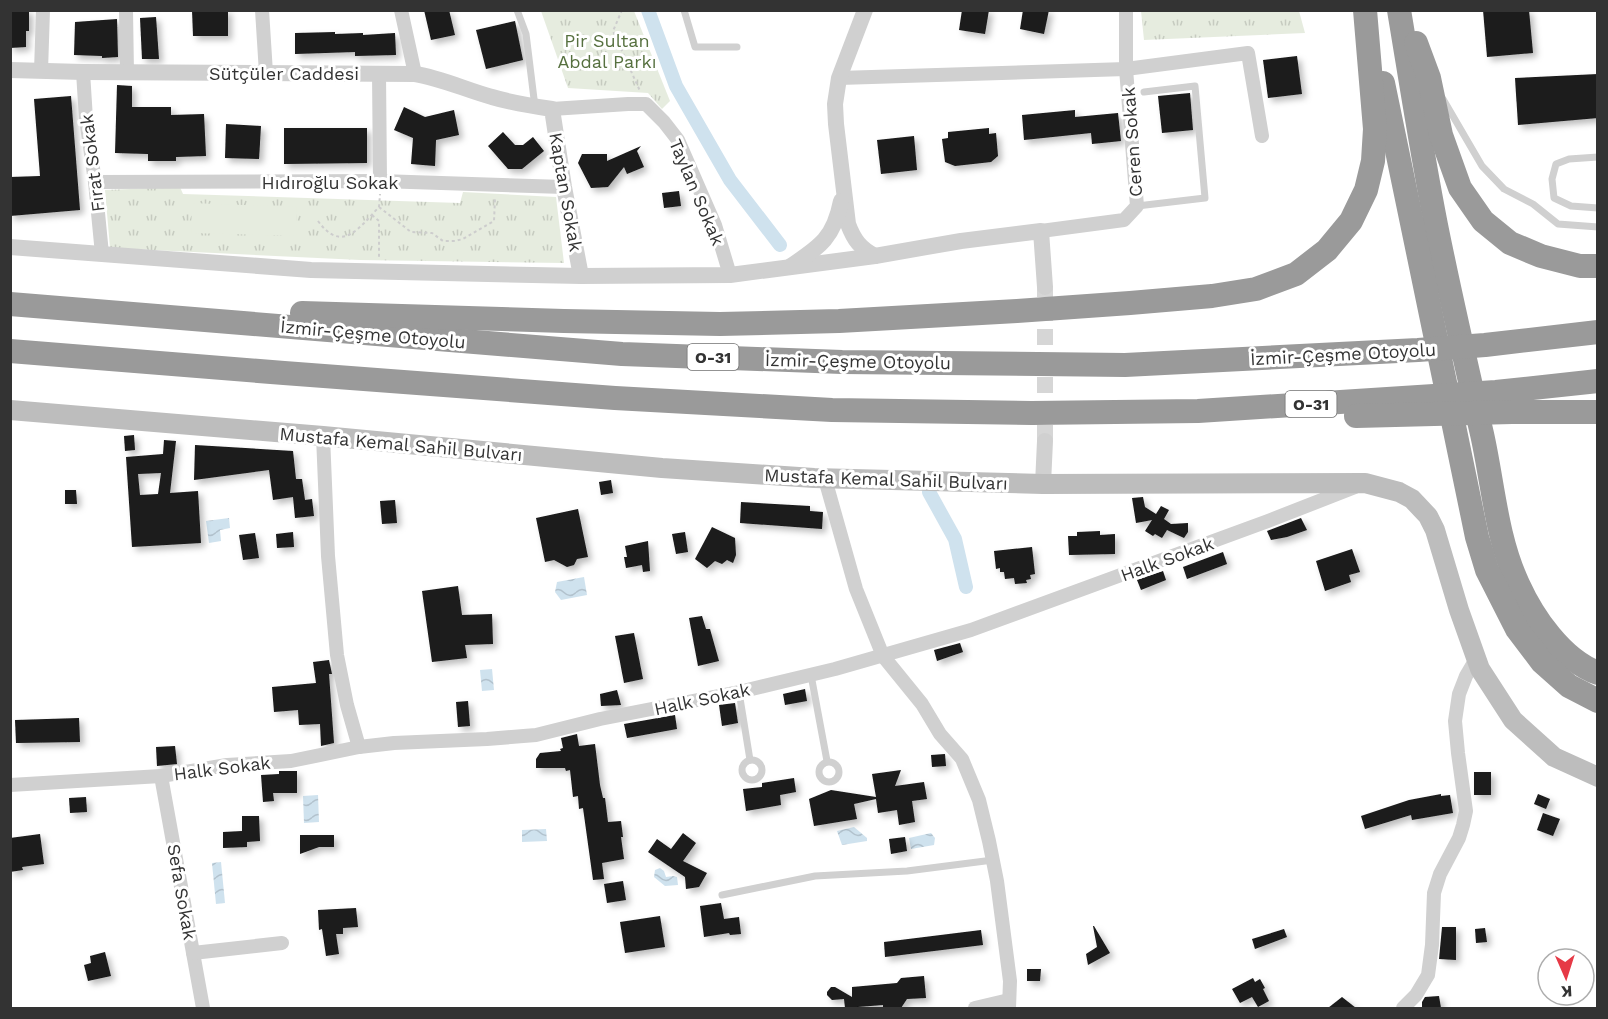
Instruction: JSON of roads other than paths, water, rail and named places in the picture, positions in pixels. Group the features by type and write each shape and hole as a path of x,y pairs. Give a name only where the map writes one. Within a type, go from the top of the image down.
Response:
{"highway":[{"path":"141,316 264,312 720,324 839,321 1017,311 1212,296 1256,289 1296,274 1327,250 1351,221 1366,190 1373,161 1375,129 1366,10"},
{"path":"1366,10 1401,164 1475,527 1487,570 1517,629 1542,662 1569,686 1598,701"},
{"path":"1399,10 1436,223 1507,557 1518,584 1550,635 1569,657 1598,673"},
{"path":"1404,10 1429,78 1442,135 1460,188 1483,221 1510,243 1541,256 1580,266 1598,266"},
{"name":"İzmir-Çeşme Otoyolu","path":"10,304 622,354 843,362 1125,365 1418,350 1598,332"},
{"name":"O-31","path":"10,351 615,398 832,410 1032,413 1426,406 1496,392 1598,381"},
{"path":"1426,406 1512,412 1598,412"}],"main road":[{"name":"Mustafa Kemal Sahil Bulvarı","path":"10,410 323,436 662,468 825,479 1043,484 1365,483 1399,492 1412,499 1428,516 1435,530 1459,610 1480,669 1513,720 1554,757 1598,777"}],"street":[{"path":"41,71 43,10"},
{"path":"126,10 127,73"},
{"path":"262,10 266,73"},
{"path":"401,10 415,74"},
{"path":"865,10 839,78 835,104 848,224 859,246 874,256"},
{"name":"Ceren Sokak","path":"1041,231 1124,220 1137,206 1126,69 1126,10"},
{"path":"839,78 1126,69 1248,53 1262,136"},
{"name":"Sütçüler Caddesi","path":"10,70 127,73 415,74 494,98 544,108"},
{"name":"Fırat Sokak","path":"83,72 86,119 102,254"},
{"path":"379,73 380,181"},
{"name":"Taylan Sokak","path":"544,108 646,104 678,140 715,225 730,275"},
{"name":"Kaptan Sokak","path":"544,108 564,187 581,276"},
{"name":"Hıdıroğlu Sokak","path":"95,182 380,181 564,187"},
{"path":"834,261 829,250 831,233 843,188"},
{"path":"834,261 842,254 848,224"},
{"path":"10,247 379,273 581,276 730,275 1041,231 1045,287"},
{"path":"788,267 818,246 831,233"},
{"path":"323,436 328,556 337,655 347,705 359,747"},
{"path":"1043,484 1045,441"},
{"path":"825,479 856,589 883,656 922,704 940,734 962,759 979,800 997,881 1010,981 1009,1004 975,1008"},
{"name":"Halk Sokak","path":"10,785 161,776 227,765 291,761 359,747 394,743 536,735 600,719 738,692 883,656 971,630 1365,483"},
{"path":"1403,1008 1416,995 1428,975 1432,945 1434,893 1440,874 1459,838 1466,811 1455,722 1459,694 1476,659"},
{"name":"Sefa Sokak","path":"161,776 202,1008"},
{"path":"193,953 282,943"}],"lane":[{"path":"518,10 544,108"},
{"path":"684,10 695,47 737,47"},
{"path":"1429,78 1451,111 1482,166 1504,189 1533,204 1558,224 1598,227"},
{"path":"1137,206 1205,198 1195,86 1144,92"},
{"path":"1598,157 1569,159 1556,164 1552,180 1554,198 1571,206 1598,208"},
{"path":"811,675 827,761"},
{"path":"738,692 750,760"},
{"path":"722,895 815,876 907,871 993,860"}],"water":[{"path":"229,518 230,528 220,530 221,541 209,543 206,521"},
{"path":"584,577 587,595 561,600 555,592 557,582"},
{"path":"492,669 494,690 482,691 480,670"},
{"path":"318,795 319,822 304,823 303,796"},
{"path":"854,827 867,838 867,841 842,845 837,831"},
{"path":"546,829 547,841 522,842 522,830"},
{"path":"931,833 935,838 934,845 911,849 909,838"},
{"path":"221,862 225,903 216,904 212,863"},
{"path":"660,868 666,877 677,877 678,885 665,886 654,877 655,870"}],"waterway":[{"path":"648,10 676,86 730,180 780,245"},
{"path":"929,492 955,539 966,587"}],"tunnel":[{"path":"1045,287 1045,441"}],"park label":[{"name":"Pir Sultan Abdal Parkı","path":"607,50"}]}
